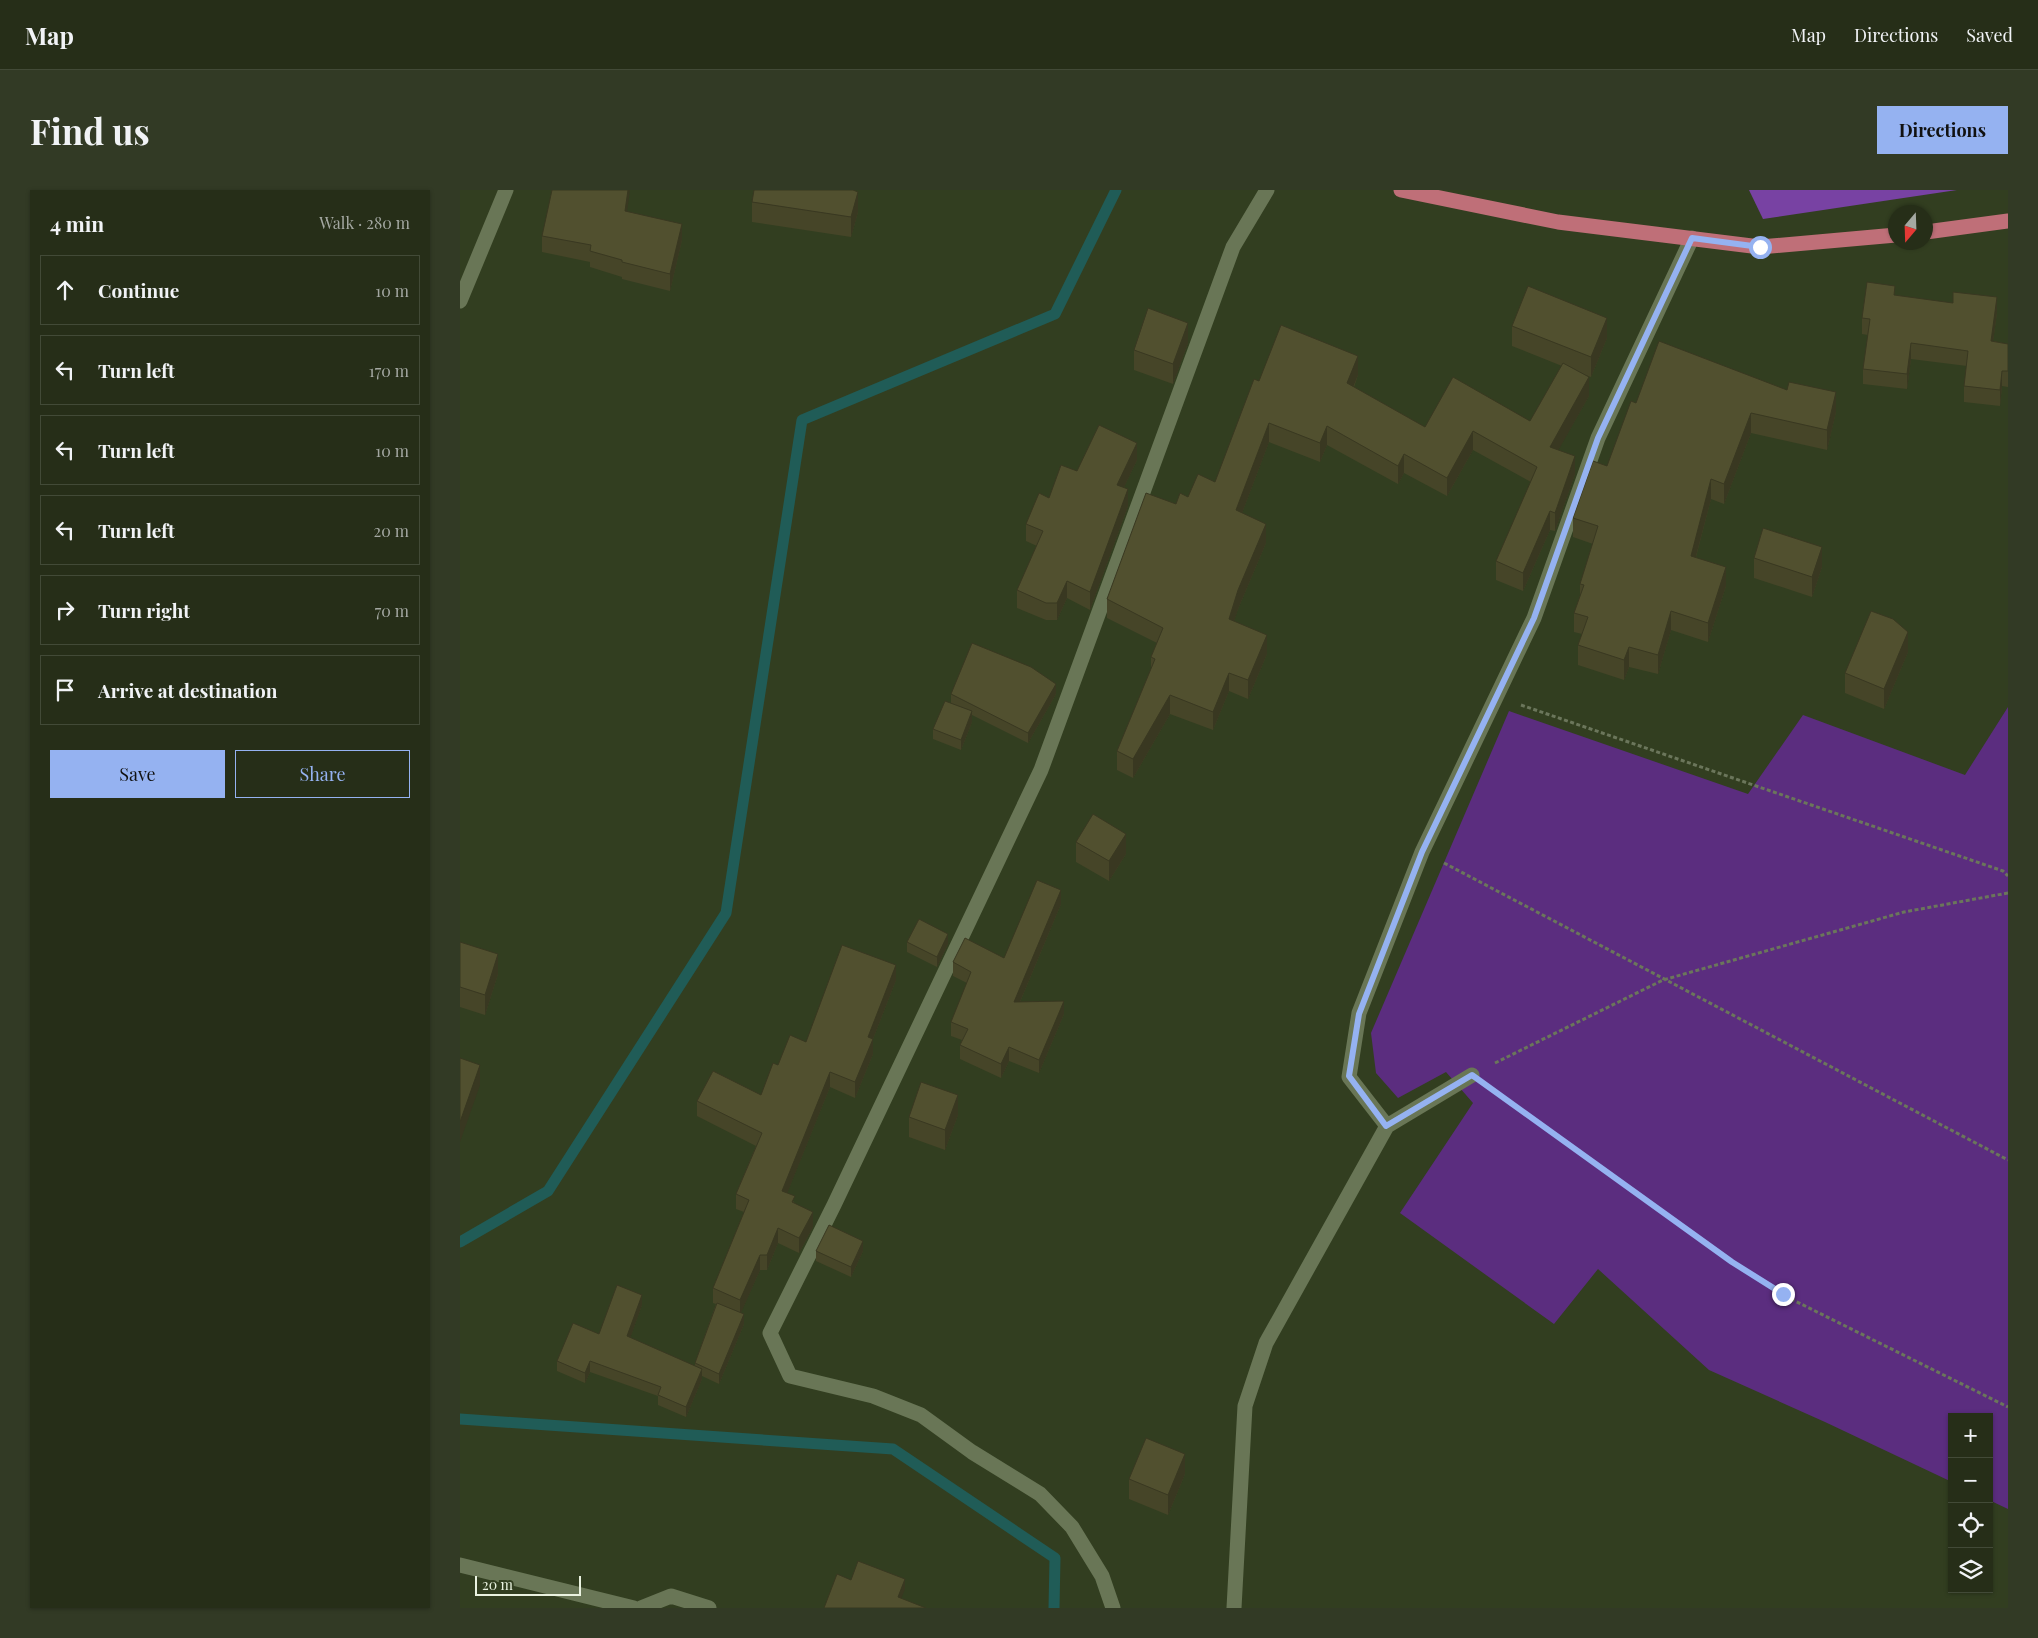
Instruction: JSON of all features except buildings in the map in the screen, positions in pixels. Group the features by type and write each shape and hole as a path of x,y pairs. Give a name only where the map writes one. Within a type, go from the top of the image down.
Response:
{"main road":[{"path":"1401,190 1558,222 1760,247 1888,236"},
{"path":"1933,231 2008,221"}],"street":[{"path":"460,301 506,190"},
{"path":"1113,1608 1102,1576 1072,1527 1040,1494 972,1452 921,1415 873,1396 790,1376 770,1333 834,1205 1041,770 1233,247 1267,190"},
{"path":"1386,1126 1349,1076 1359,1014 1422,852 1534,618 1598,438 1692,238"},
{"path":"1234,1608 1245,1406 1266,1343 1386,1126 1472,1075"},
{"path":"460,1565 634,1608"},
{"path":"641,1608 671,1596 709,1608"}],"path":[{"path":"1497,697 2002,871 2008,876"},
{"path":"1422,852 2008,1160"},
{"path":"2008,893 1904,912 1663,980 1472,1075 1732,1262 1783,1294 2008,1407"}],"shaded area":[{"path":"1749,190 1957,190 1763,219"},
{"path":"2008,707 2008,1509 1993,1502 1993,1413 1948,1413 1948,1480 1709,1370 1598,1269 1554,1324 1400,1213 1473,1103 1446,1072 1398,1098 1376,1073 1371,1033 1509,711 1748,794 1803,715 1965,775"}],"waterway":[{"path":"460,1242 548,1191 726,913 802,420 1055,314 1116,190"},
{"path":"460,1419 893,1449 1055,1558 1054,1608"}],"route":[{"path":"1760,247 1692,238 1598,438 1534,618 1422,852 1359,1014 1349,1076 1386,1126 1472,1075 1732,1262 1783,1294"}]}
